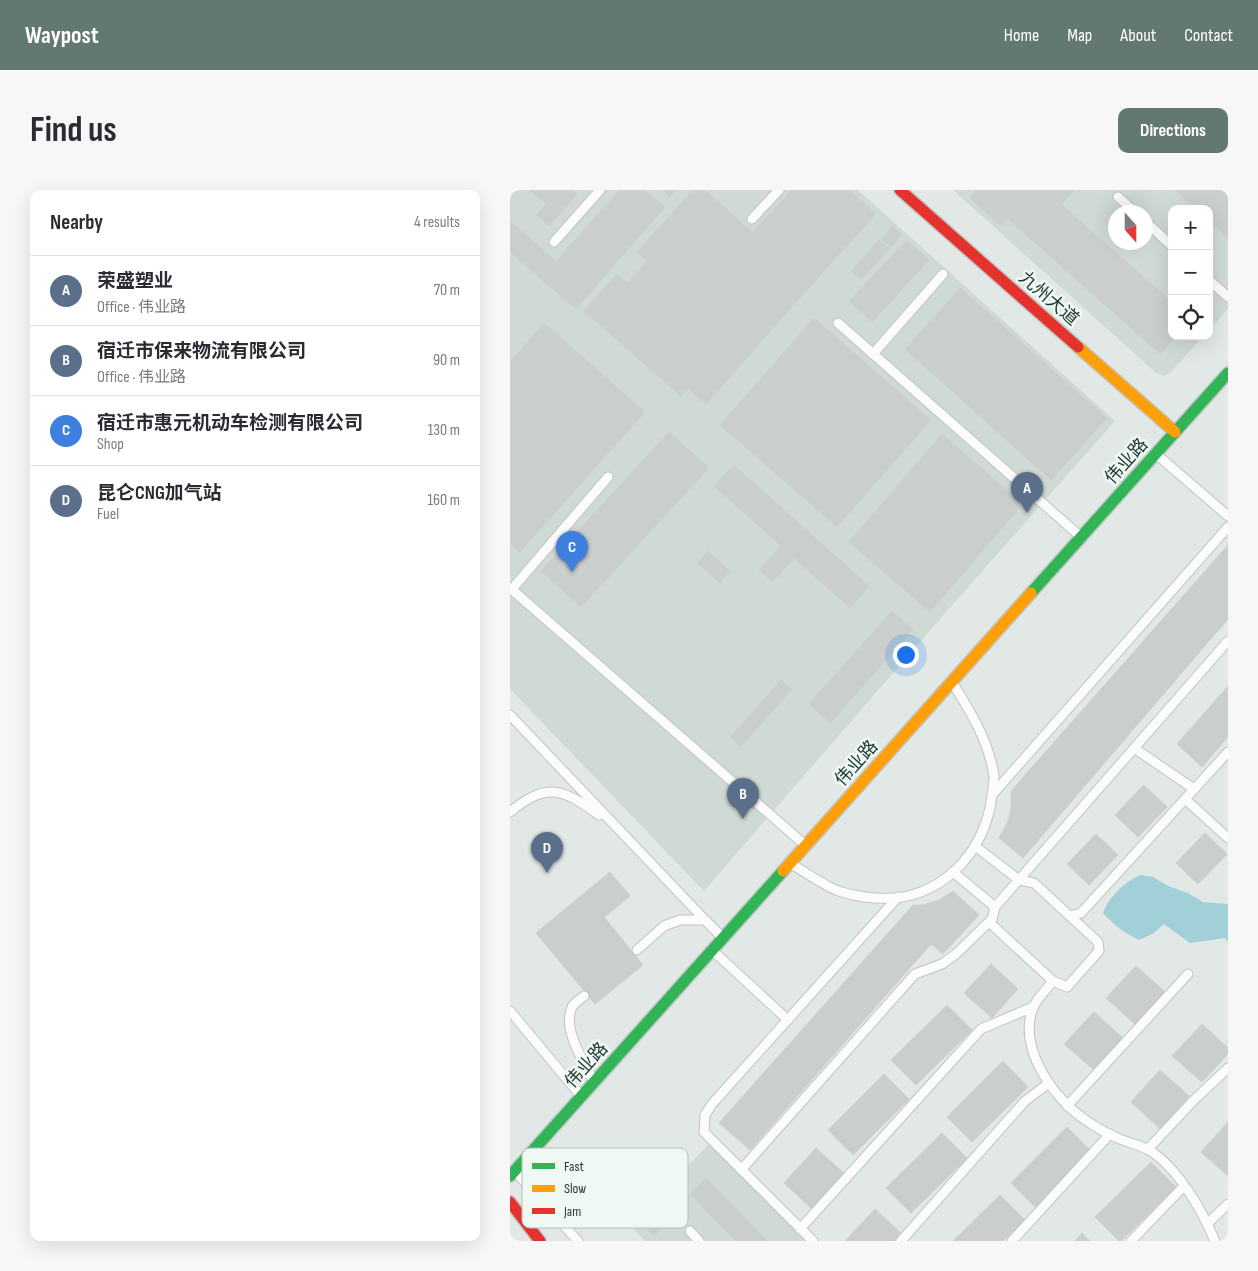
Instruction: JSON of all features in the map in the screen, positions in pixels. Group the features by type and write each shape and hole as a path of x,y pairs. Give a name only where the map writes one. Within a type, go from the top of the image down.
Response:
{"street":[{"name":"九州大道","path":"900,190 1176,432"},
{"name":"伟业路","path":"533,1148 1228,374"},
{"name":"伟业路","path":"512,1170 522,1159"},
{"path":"510,1202 522,1218"},
{"path":"530,1228 540,1241"}],"lane":[{"path":"554,242 600,190"},
{"path":"752,219 779,190"},
{"path":"1118,197 1127,205"},
{"path":"1153,228 1168,242"},
{"path":"873,354 943,274"},
{"path":"1213,284 1228,297"},
{"path":"838,323 1081,537"},
{"path":"1156,454 1228,516"},
{"path":"608,477 511,589 805,846"},
{"path":"992,795 1228,527"},
{"path":"975,846 1019,880 1034,883 1098,942 1099,952 1067,987 1053,981 991,924 995,907 1019,880 1228,641"},
{"path":"790,863 837,890 878,898 914,895 934,887 961,866 979,840 991,811 994,777 987,748 974,717 952,682"},
{"path":"510,715 723,938"},
{"path":"1134,748 1194,789"},
{"path":"1070,916 1081,913 1228,752"},
{"path":"510,812 528,798 545,791 566,794 617,828"},
{"path":"1185,799 1228,838"},
{"path":"953,872 995,907"},
{"path":"813,1241 704,1132 705,1115 712,1104 898,897"},
{"path":"741,1170 915,974 942,964 956,954 992,918"},
{"path":"637,950 664,926 680,920 705,920"},
{"path":"712,950 788,1020"},
{"path":"1067,1106 1188,974"},
{"path":"1053,981 1033,1007 1030,1022 1034,1056 1049,1083 1067,1106 1090,1123 1119,1139 1148,1149 1171,1169 1208,1223 1215,1241"},
{"path":"584,996 572,1006 569,1021 574,1042 593,1082"},
{"path":"800,1228 981,1029 1033,1007"},
{"path":"510,1011 581,1096"},
{"path":"1148,1149 1194,1100 1228,1068"},
{"path":"901,1241 1025,1101 1049,1083"},
{"path":"1012,1241 1110,1134"},
{"path":"512,1170 522,1181"},
{"path":"1132,1241 1184,1186"},
{"path":"1208,1223 1228,1204"},
{"path":"566,1228 578,1241"},
{"path":"690,1231 699,1241"}],"shaded area":[{"path":"510,190 858,190 1115,421 704,891 510,689"},
{"path":"953,190 1228,190 1228,309 1213,326 1213,205 1168,205 1168,340 1199,340 1171,372 1163,376 1155,372"},
{"path":"709,1144 805,1241 645,1241 633,1228 688,1228 688,1166"}],"water":[{"path":"1141,875 1153,877 1203,902 1228,904 1228,942 1225,938 1190,943 1164,924 1154,933 1139,940 1129,935 1103,913 1105,907 1118,890 1135,877"}],"building":[{"path":"530,190 573,190 577,194 559,215"},
{"path":"619,190 645,190 665,207 576,309 541,279"},
{"path":"663,190 676,190 670,197"},
{"path":"693,190 705,190 729,211 667,280 637,252"},
{"path":"792,190 850,190 876,214 814,282 756,229"},
{"path":"976,190 1033,190 1001,226 970,198"},
{"path":"1033,190 1045,190 1108,246 1108,250 1113,250 1168,298 1168,340 1172,340 1160,354 1007,218"},
{"path":"1045,190 1074,190 1061,205"},
{"path":"1175,190 1228,190 1228,238 1213,225 1213,205 1192,205"},
{"path":"546,204 559,215 549,226 537,215"},
{"path":"729,211 753,233 694,300 751,353 706,404 688,388 714,360 627,283 647,262 667,280"},
{"path":"510,221 556,261 541,279 510,252"},
{"path":"893,226 902,235 891,247 881,239"},
{"path":"756,229 814,282 751,353 694,300"},
{"path":"879,240 889,249 861,280 851,271"},
{"path":"907,240 929,260 872,322 849,301"},
{"path":"617,274 714,360 681,396 584,311"},
{"path":"960,288 1107,418 1051,480 905,349"},
{"path":"814,318 931,420 837,527 720,425"},
{"path":"544,323 645,412 520,552 510,543 510,362"},
{"path":"669,432 709,468 581,607 541,571"},
{"path":"942,434 1023,504 930,612 849,542"},
{"path":"734,465 869,586 850,608 794,558 773,582 759,570 781,546 714,486"},
{"path":"1228,545 1228,619 1023,858 999,838 1008,821 1011,809 1011,791"},
{"path":"708,551 730,571 720,583 698,563"},
{"path":"892,611 913,630 830,723 809,704"},
{"path":"781,680 792,689 741,747 730,737"},
{"path":"1228,686 1228,737 1202,767 1177,744"},
{"path":"1144,785 1167,807 1138,837 1115,815"},
{"path":"1205,833 1227,854 1198,884 1176,863"},
{"path":"1096,834 1118,855 1089,885 1067,864"},
{"path":"610,872 630,896 556,957 536,933"},
{"path":"953,891 979,915 943,954 931,944 750,1150 719,1123 913,905 922,905 939,900"},
{"path":"604,917 643,965 595,1004 556,957"},
{"path":"991,964 1018,989 992,1018 964,993"},
{"path":"1136,966 1165,992 1136,1025 1106,998"},
{"path":"947,1005 972,1030 916,1085 891,1060"},
{"path":"1094,1012 1123,1038 1094,1070 1064,1044"},
{"path":"1202,1024 1228,1048 1228,1054 1202,1082 1172,1056"},
{"path":"1003,1061 1028,1087 972,1142 947,1117"},
{"path":"1160,1070 1189,1096 1160,1129 1131,1102"},
{"path":"884,1074 909,1099 853,1155 828,1130"},
{"path":"1228,1122 1228,1176 1201,1152"},
{"path":"1067,1127 1092,1152 1036,1208 1011,1183"},
{"path":"942,1133 967,1158 911,1213 886,1188"},
{"path":"816,1148 845,1174 812,1209 784,1183"},
{"path":"1151,1162 1176,1187 1119,1241 1095,1217"},
{"path":"706,1178 768,1241 736,1241 690,1194"},
{"path":"1000,1195 1025,1220 1003,1241 953,1241"},
{"path":"875,1209 903,1235 898,1241 845,1241"},
{"path":"646,1228 662,1228 654,1236"},
{"path":"1082,1233 1090,1241 1075,1241"}],"traffic: fast":[{"path":"1031,593 1228,373"},
{"path":"535,1148 783,871"},
{"path":"510,1176 522,1163"}],"traffic: slow":[{"path":"1078,347 1175,432"},
{"path":"783,871 1031,593"}],"traffic: jam":[{"path":"900,190 1078,347"},
{"path":"510,1202 522,1218"},
{"path":"530,1228 540,1241"}],"place":[{"name":"荣盛塑业","path":"1027,513"},
{"name":"宿迁市惠元机动车检测有限公司","path":"572,572"},
{"name":"宿迁市保来物流有限公司","path":"743,819"},
{"name":"昆仑CNG加气站","path":"547,873"}]}
